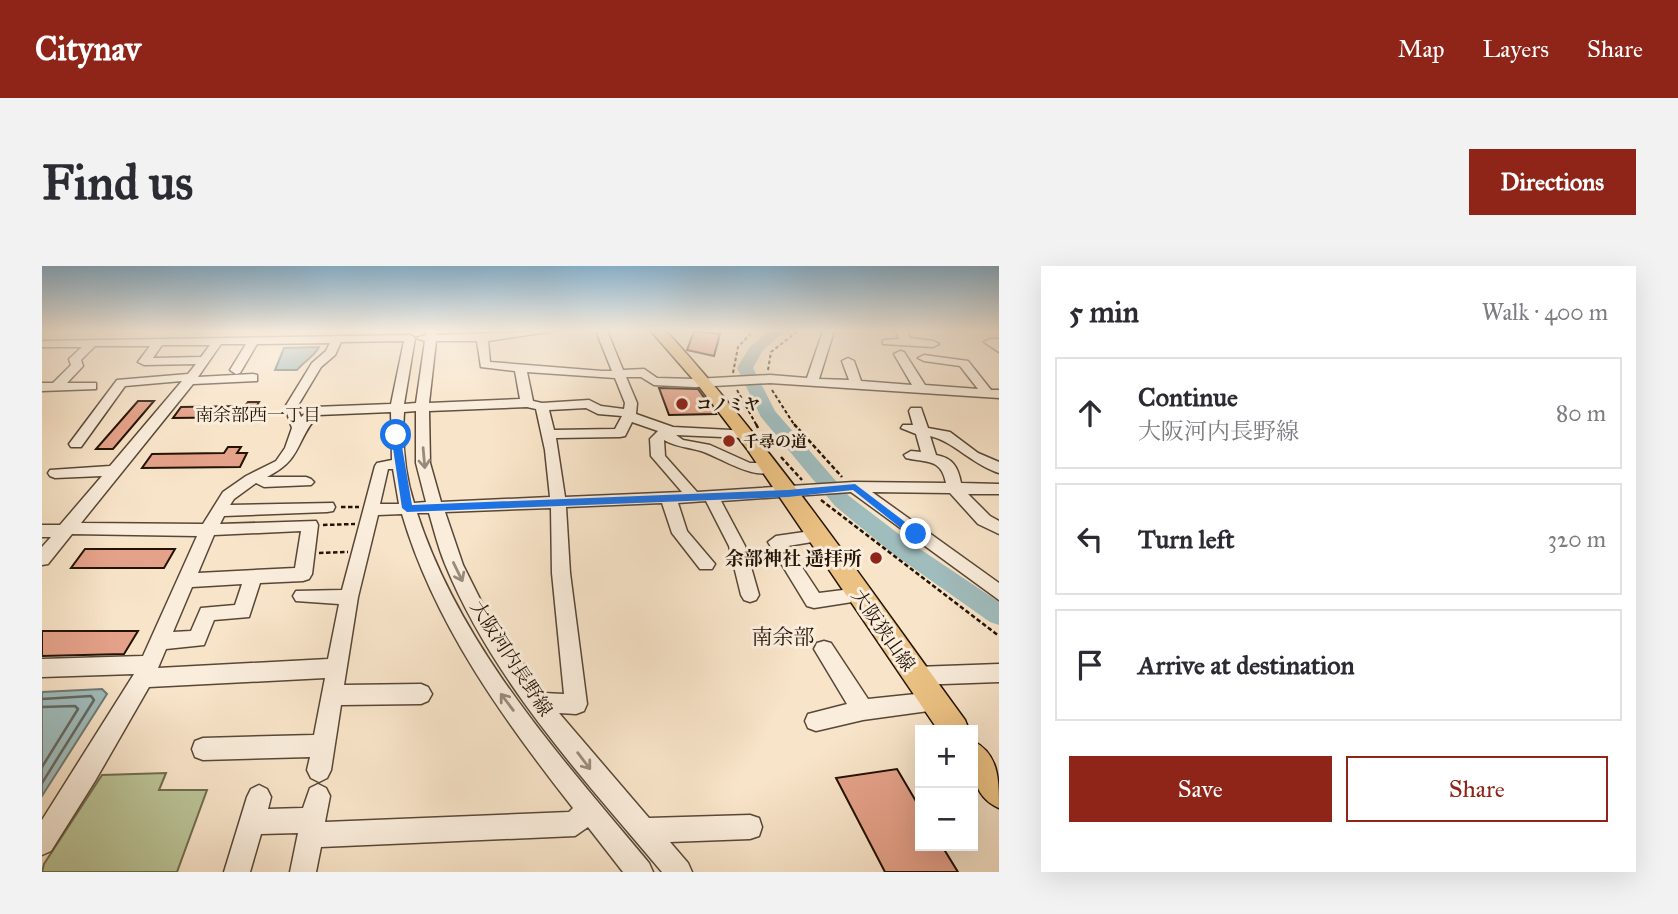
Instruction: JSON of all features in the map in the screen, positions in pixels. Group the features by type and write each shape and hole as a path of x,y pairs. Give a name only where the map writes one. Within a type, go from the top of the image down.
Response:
{"main road":[{"name":"大阪狭山線","path":"684,359 705,382 770,468 951,725"},
{"path":"978,762 999,792"}],"street":[{"path":"56,387 77,366 75,359"},
{"path":"146,359 144,362 204,360"},
{"path":"237,365 241,359"},
{"path":"299,428 291,407 316,365 323,359"},
{"name":"大阪河内長野線","path":"406,359 397,409 399,463 407,508 436,586 494,685 640,872"},
{"name":"大阪河内長野線","path":"429,359 423,407 423,464 454,564 478,609 539,703 674,870"},
{"path":"484,359 485,365 522,368 586,390 598,410 629,415 665,431 679,443 705,448 748,467 770,468"},
{"path":"524,359 522,368 527,403"},
{"path":"548,434 620,433 629,415 629,392 612,359"},
{"path":"812,381 819,359"},
{"path":"903,359 920,388"},
{"path":"42,559 204,360"},
{"path":"848,360 856,384"},
{"path":"42,842 87,773 146,671 208,530 228,496 288,457 299,428 314,411 527,403 542,407 618,374 644,373 654,381 768,379 920,388 942,372 964,363 994,395"},
{"path":"889,368 909,369"},
{"path":"942,372 994,395"},
{"path":"76,444 121,383 253,378"},
{"path":"42,387 90,385"},
{"path":"539,703 576,704 561,573 558,501 542,407"},
{"path":"916,411 915,429 930,459"},
{"path":"915,429 946,435 973,456 999,468"},
{"path":"665,431 745,434"},
{"path":"665,431 655,444 660,459 686,484 692,496"},
{"path":"911,455 943,461 951,470 955,489 977,513 999,528"},
{"path":"319,770 349,597 370,513 383,466 399,463"},
{"path":"55,473 115,471"},
{"path":"185,581 303,574 313,512 309,483 264,482 257,476"},
{"path":"852,487 999,593"},
{"path":"370,513 407,508 788,493 852,487 999,489"},
{"path":"710,495 737,546 750,595"},
{"path":"668,497 680,533 706,564"},
{"path":"219,511 268,502 313,512"},
{"path":"42,531 208,530 313,512"},
{"path":"818,536 776,542 814,601 859,595"},
{"path":"159,641 197,639 208,613 242,612 253,577"},
{"path":"302,596 349,597"},
{"path":"824,649 863,710"},
{"path":"42,668 146,671 335,668"},
{"path":"916,676 999,673"},
{"path":"334,695 421,694"},
{"path":"816,721 863,710 935,702"},
{"path":"203,749 322,746"},
{"path":"237,872 259,797"},
{"path":"252,822 314,817 575,824 588,808"},
{"path":"303,872 314,817"},
{"path":"643,831 750,827"}],"path":[{"path":"768,359 768,379 773,392 797,430 852,487"},
{"path":"313,512 370,513"},
{"path":"313,512 370,513"},
{"path":"305,553 360,552"}],"green space":[{"path":"166,773 159,790 207,790 177,872 42,872 44,864 102,775"}],"water":[{"path":"279,359 308,359 297,370 275,370"},
{"path":"102,689 107,694 42,796 42,692"}],"building":[{"path":"659,388 698,389 716,414 669,415"},
{"path":"138,401 154,401 113,449 96,449"},
{"path":"248,402 259,402 256,407 266,407 260,417 173,418 181,407 245,406"},
{"path":"228,447 241,447 237,453 247,453 240,467 142,468 152,454 224,453"},
{"path":"85,549 175,549 164,568 71,568"},
{"path":"42,631 138,631 124,654 42,656"},
{"path":"897,769 915,800 915,851 945,851 958,872 885,872 836,778"}],"waterway":[{"path":"749,359 745,368 767,413 842,501 900,547 999,615"}],"place":[{"name":"コノミヤ","path":"682,404"},
{"name":"千尋の道","path":"729,441"},
{"name":"余部神社 遥拝所","path":"876,558"}],"district":[{"name":"南余部西一丁目","path":"258,415"},
{"name":"南余部","path":"783,637"}],"route":[{"path":"396,435 407,508 788,493 855,487 916,534"}]}
